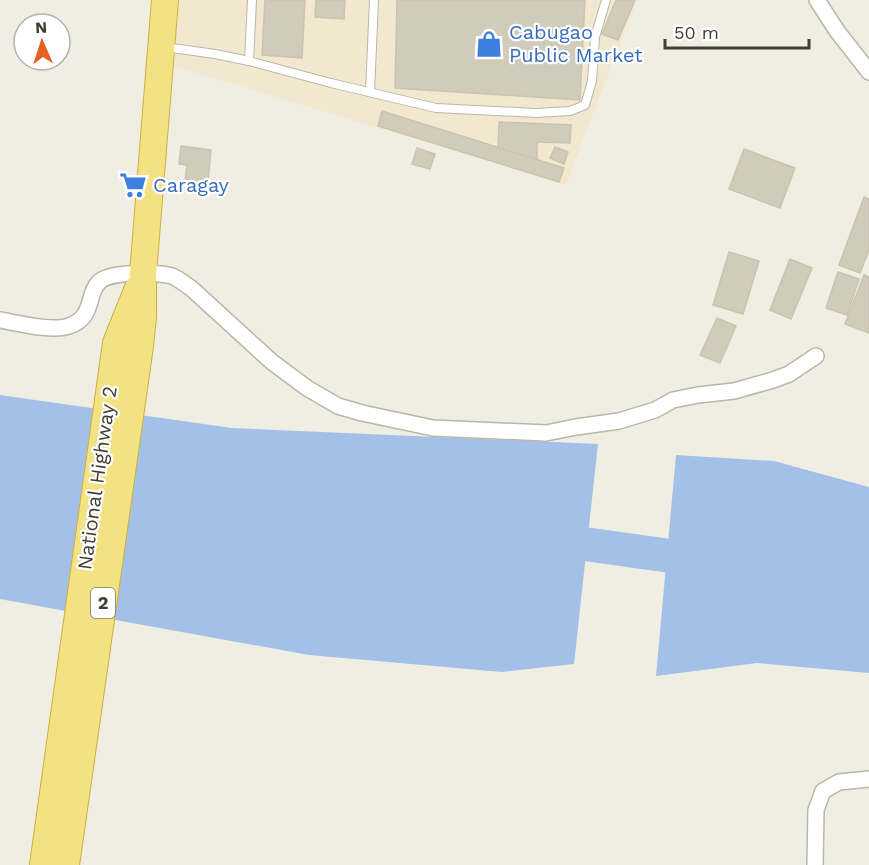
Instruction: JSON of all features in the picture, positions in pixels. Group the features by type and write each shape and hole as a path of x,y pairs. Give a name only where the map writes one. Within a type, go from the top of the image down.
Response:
{"highway":[{"name":"National Highway 2","path":"55,862 128,345 143,274 165,0"}],"street":[{"path":"817,0 837,31 869,72"},
{"path":"0,320 54,328 70,326 86,313 97,284 102,279 143,274 171,276 181,280 272,362 307,388 338,406 433,428 546,433 619,421 655,410 674,400 734,391 773,380 789,374 816,356"},
{"path":"815,865 816,810 823,790 839,782 869,779"}],"lane":[{"path":"249,61 252,0"},
{"path":"370,92 374,0"},
{"path":"162,46 249,61 436,108 536,113 570,111 585,105 592,81 596,37 606,0"}],"shaded area":[{"path":"178,0 637,0 566,185 174,66"}],"water":[{"path":"0,395 232,428 598,444 574,664 502,672 309,655 0,599"},
{"path":"676,455 774,461 869,487 869,673 757,663 656,676"}],"building":[{"path":"265,0 305,0 302,58 262,55"},
{"path":"316,0 345,0 344,19 315,17"},
{"name":"Cabugao Public Market","path":"397,0 585,0 580,100 395,88"},
{"path":"616,0 635,0 618,40 602,34"},
{"path":"382,111 564,168 559,182 378,126"},
{"path":"499,122 571,125 570,143 537,142 537,159 498,148"},
{"path":"181,146 211,150 208,182 185,180 187,165 179,164"},
{"path":"555,147 568,152 564,164 550,158"},
{"path":"417,148 435,154 430,169 412,164"},
{"path":"744,149 795,168 780,208 729,189"},
{"path":"864,197 869,199 869,250 860,273 839,265"},
{"path":"729,252 759,261 743,314 713,305"},
{"path":"790,259 812,268 791,319 770,310"},
{"path":"838,272 859,279 847,315 826,308"},
{"path":"864,275 869,277 869,333 845,324"},
{"path":"717,318 736,326 720,363 700,355"}],"waterway":[{"path":"541,538 714,562"}],"place":[{"name":"Cabugao Public Market","path":"489,44"},
{"name":"Caragay","path":"133,185"}]}
